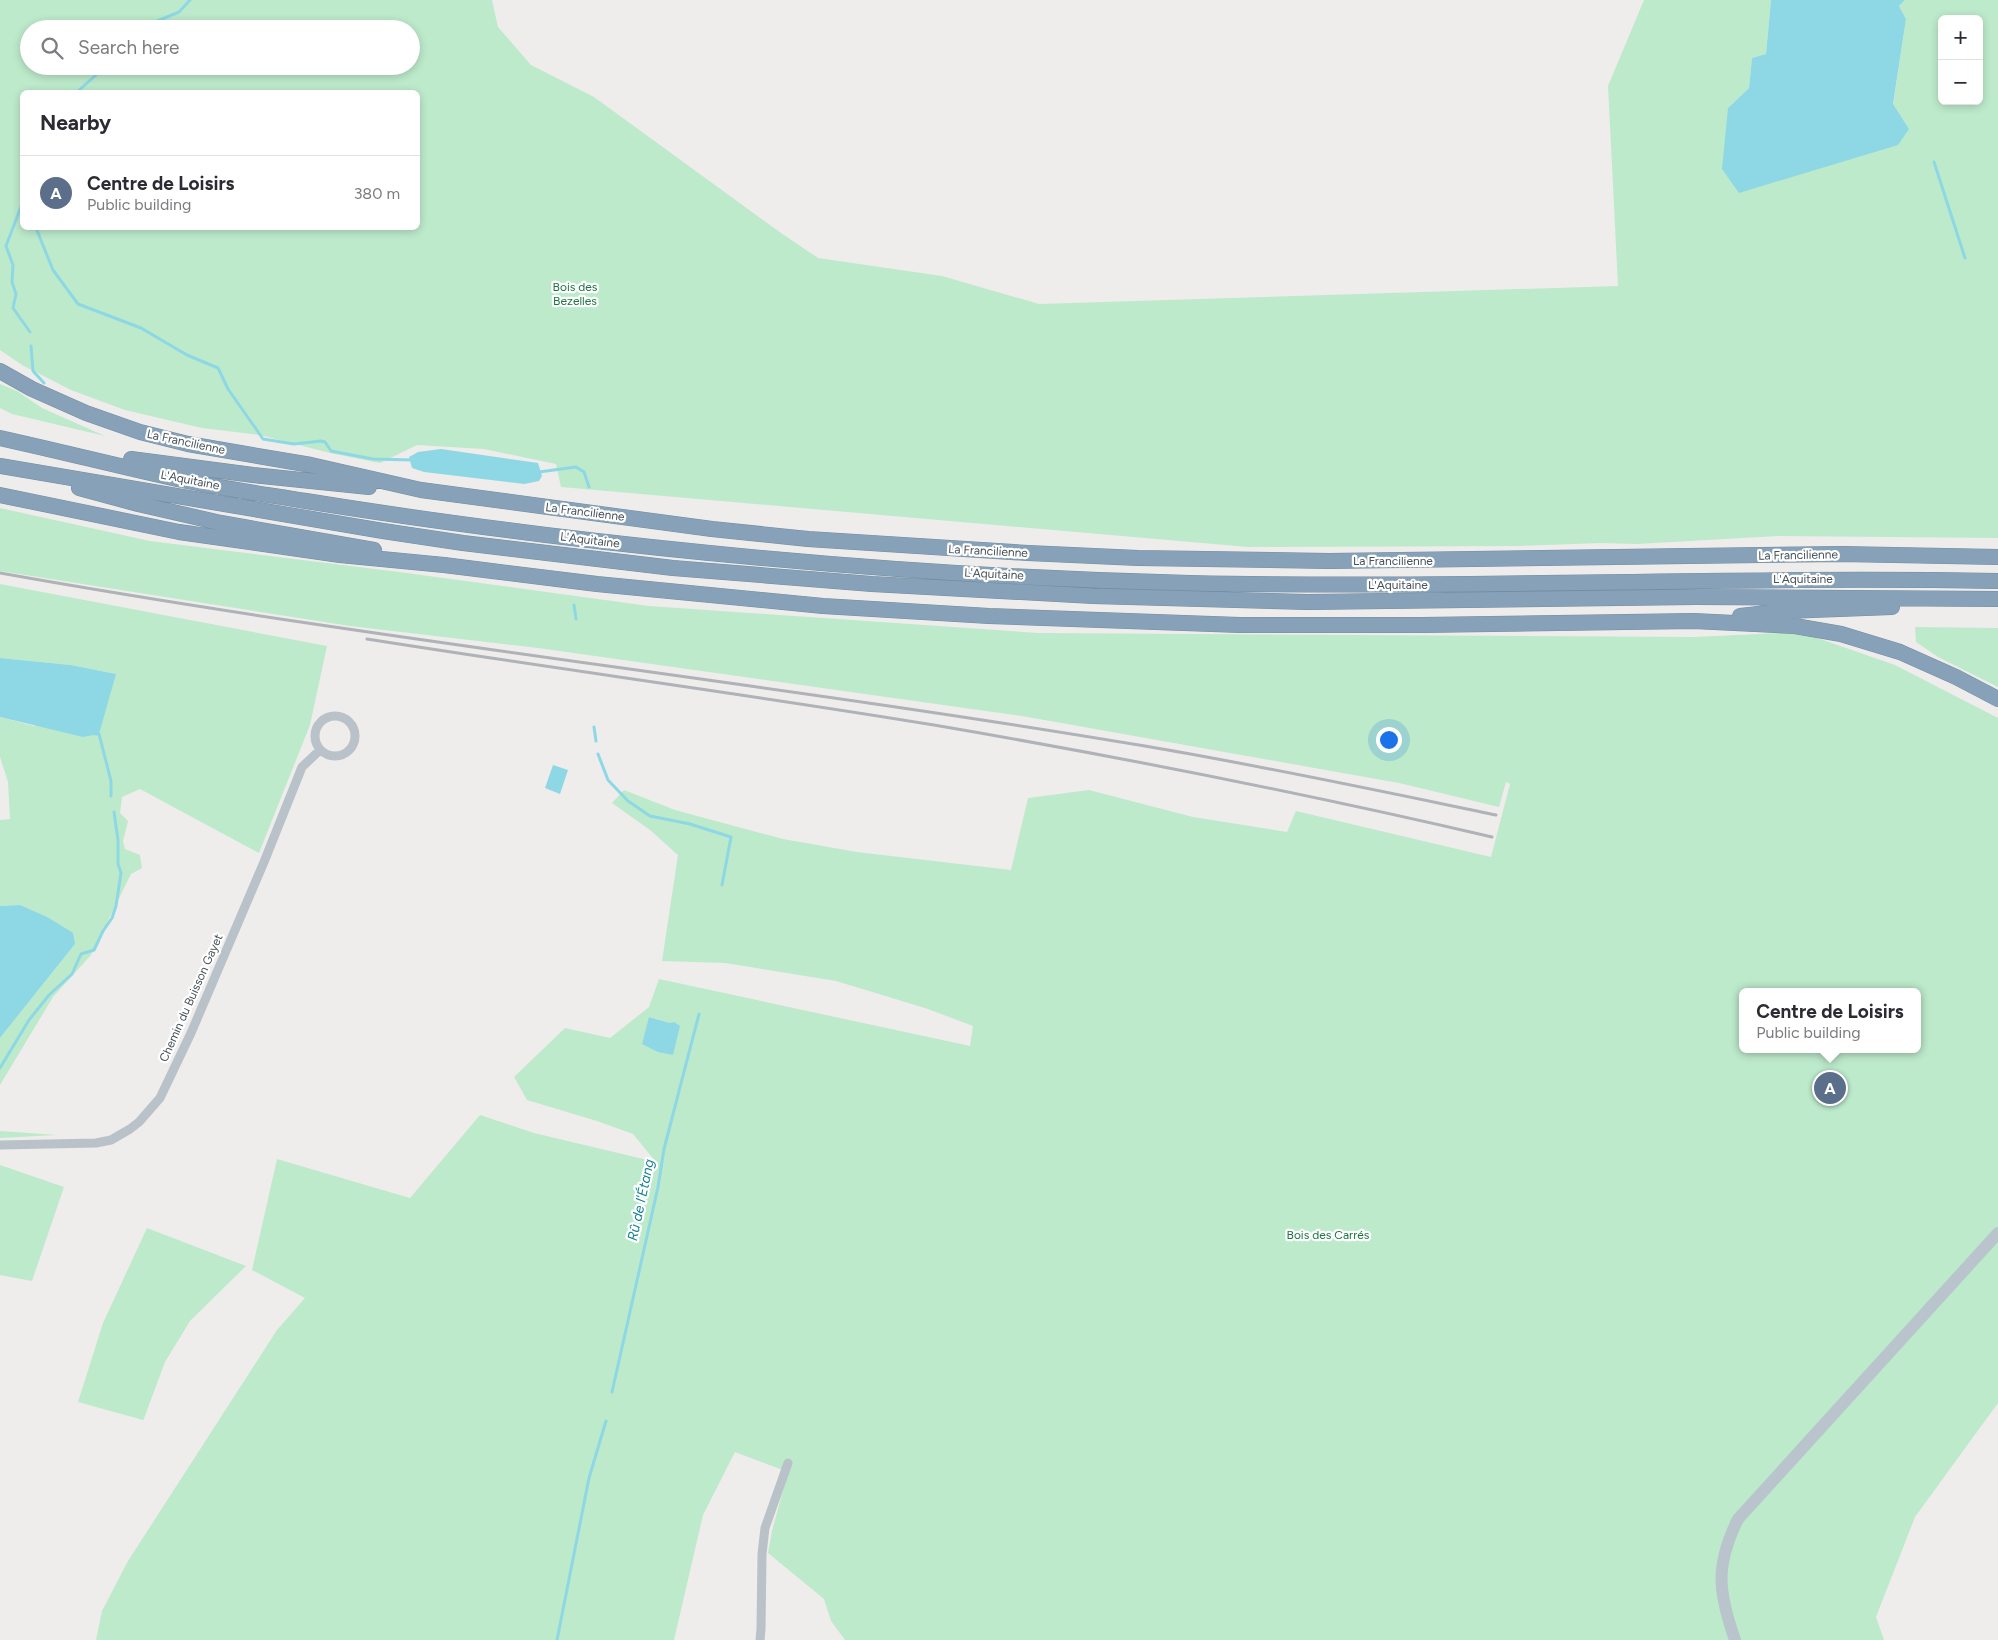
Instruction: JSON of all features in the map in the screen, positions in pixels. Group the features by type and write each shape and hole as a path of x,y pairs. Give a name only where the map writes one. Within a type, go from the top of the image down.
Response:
{"highway":[{"name":"La Francilienne","path":"0,371 32,389 68,405 140,432 188,444 311,466 421,490 712,529 799,538 920,547 1108,557 1330,561 1842,554 1998,557"},
{"name":"L'Aquitaine","path":"0,438 179,479 482,527 675,550 909,570 1168,582 1344,585 1736,580 1998,581"},
{"path":"73,454 326,483 421,490"},
{"path":"6,468 174,513 270,532 345,544 444,565"},
{"name":"L'Aquitaine","path":"6,468 137,488 374,530 524,551 673,568 872,584 1093,596 1308,602 1704,597 1991,598"},
{"path":"0,494 130,523 224,540 596,584 823,606 989,616 1240,625 1440,625 1694,621 1795,626 1854,638 1900,652 1956,677 1998,699"},
{"path":"1694,621 1786,611 1949,604 1991,598"}],"main road":[{"path":"1735,1640 1723,1598 1720,1579 1728,1540 1738,1519 1998,1233"}],"street":[{"path":"334,716 346,719 350,723 355,736 350,748 345,753 332,756 320,750 315,731 322,720 334,716"},
{"name":"Chemin du Buisson Gayet","path":"0,1145 96,1143 111,1140 130,1129 160,1098 277,832 302,767 320,750"},
{"path":"760,1640 762,1554 765,1528 788,1463"}],"green space":[{"name":"Bois des Bezelles","path":"0,0 492,0 498,27 531,65 594,97 818,258 942,276 1039,304 1618,286 1608,86 1644,0 1771,0 1766,54 1752,58 1749,88 1728,108 1909,129 1893,105 1906,19 1899,6 1905,0 1998,0 1998,538 1778,536 1637,544 1248,547 561,487 556,464 484,449 417,445 380,463 330,453 260,435 202,428 125,410 71,390 22,365 0,350"},
{"path":"0,384 17,391 42,408 105,436 12,414 0,408"},
{"name":"Bois des Carrés","path":"0,508 150,541 649,606 1038,633 1693,637 1800,632 1895,665 1998,718 1998,1403 1915,1517 1876,1617 1884,1640 845,1640 831,1621 824,1599 768,1553 788,1472 735,1452 703,1515 674,1640 96,1640 102,1611 128,1561 277,1330 305,1298 252,1270 277,1159 410,1198 480,1115 534,1133 656,1162 633,1134 527,1100 514,1077 565,1028 610,1038 649,1007 659,979 970,1046 973,1026 925,1008 836,981 725,963 662,961 678,855 650,830 612,803 624,790 675,810 783,839 857,852 1011,870 1028,798 1089,790 1193,817 1287,832 1296,811 1491,857 1510,784 1506,782 1499,807 1399,783 1022,716 538,648 350,626 0,571","holes":["650,1017 670,1023 642,1044"]},
{"path":"0,584 327,646 310,725 259,853 140,789 122,797 120,813 128,821 123,841 125,849 140,855 142,868 131,874 91,955 53,997 0,1085 0,1038 75,944 20,905 0,906 0,820 10,819 8,782 0,757 0,717 34,726 116,674 71,665 0,658"},
{"path":"1915,627 1998,628 1998,687 1938,657 1916,642"},
{"path":"0,1131 57,1135 0,1138"},
{"path":"0,1165 64,1187 32,1281 0,1275"},
{"path":"147,1228 246,1266 190,1321 165,1362 143,1421 78,1402 103,1323"}],"water":[{"path":"1771,0 1905,0 1899,6 1906,19 1893,104 1909,129 1898,145 1739,193 1722,169 1728,108 1749,88 1752,58 1766,54"},
{"path":"441,449 538,463 542,476 539,481 524,484 424,472 412,468 409,457 418,452"},
{"path":"0,658 71,665 116,674 99,734 83,737 0,717"},
{"path":"553,765 568,770 560,794 545,788"},
{"path":"20,905 47,917 73,933 75,944 0,1038 0,906"},
{"path":"649,1017 670,1023 674,1022 680,1026 673,1055 658,1052 642,1044"}],"waterway":[{"path":"160,20 179,12 190,0"},
{"path":"79,90 96,75"},
{"path":"1934,162 1965,258"},
{"path":"20,209 6,246 13,265 12,282 16,294 13,308 30,332"},
{"path":"37,230 53,270 78,304 141,328 187,355 218,368 228,389 263,439 294,444 321,441 325,442 331,451 373,459 413,460"},
{"path":"31,346 33,371 44,383"},
{"path":"539,472 576,467 584,472 589,487"},
{"path":"574,605 576,619"},
{"name":"Rû de l'Étang","path":"594,727 596,741"},
{"path":"96,734 99,734 111,781 111,796"},
{"name":"Rû de l'Étang","path":"598,754 608,780 628,801 650,816 690,824 731,837 722,885"},
{"path":"0,1068 29,1020 49,995 72,974 81,954 94,950 112,918 116,906 121,873 118,864 118,840 114,812"},
{"name":"Rû de l'Étang","path":"612,1392 658,1187 664,1149 699,1014"},
{"name":"Rû de l'Étang","path":"557,1640 589,1478 606,1421"}],"railway":[{"path":"0,573 286,620 859,702 1145,746 1277,770 1496,815"},
{"path":"367,639 793,703 1004,737 1283,791 1492,837"}],"place":[{"name":"Centre de Loisirs","path":"1830,1088"}]}
